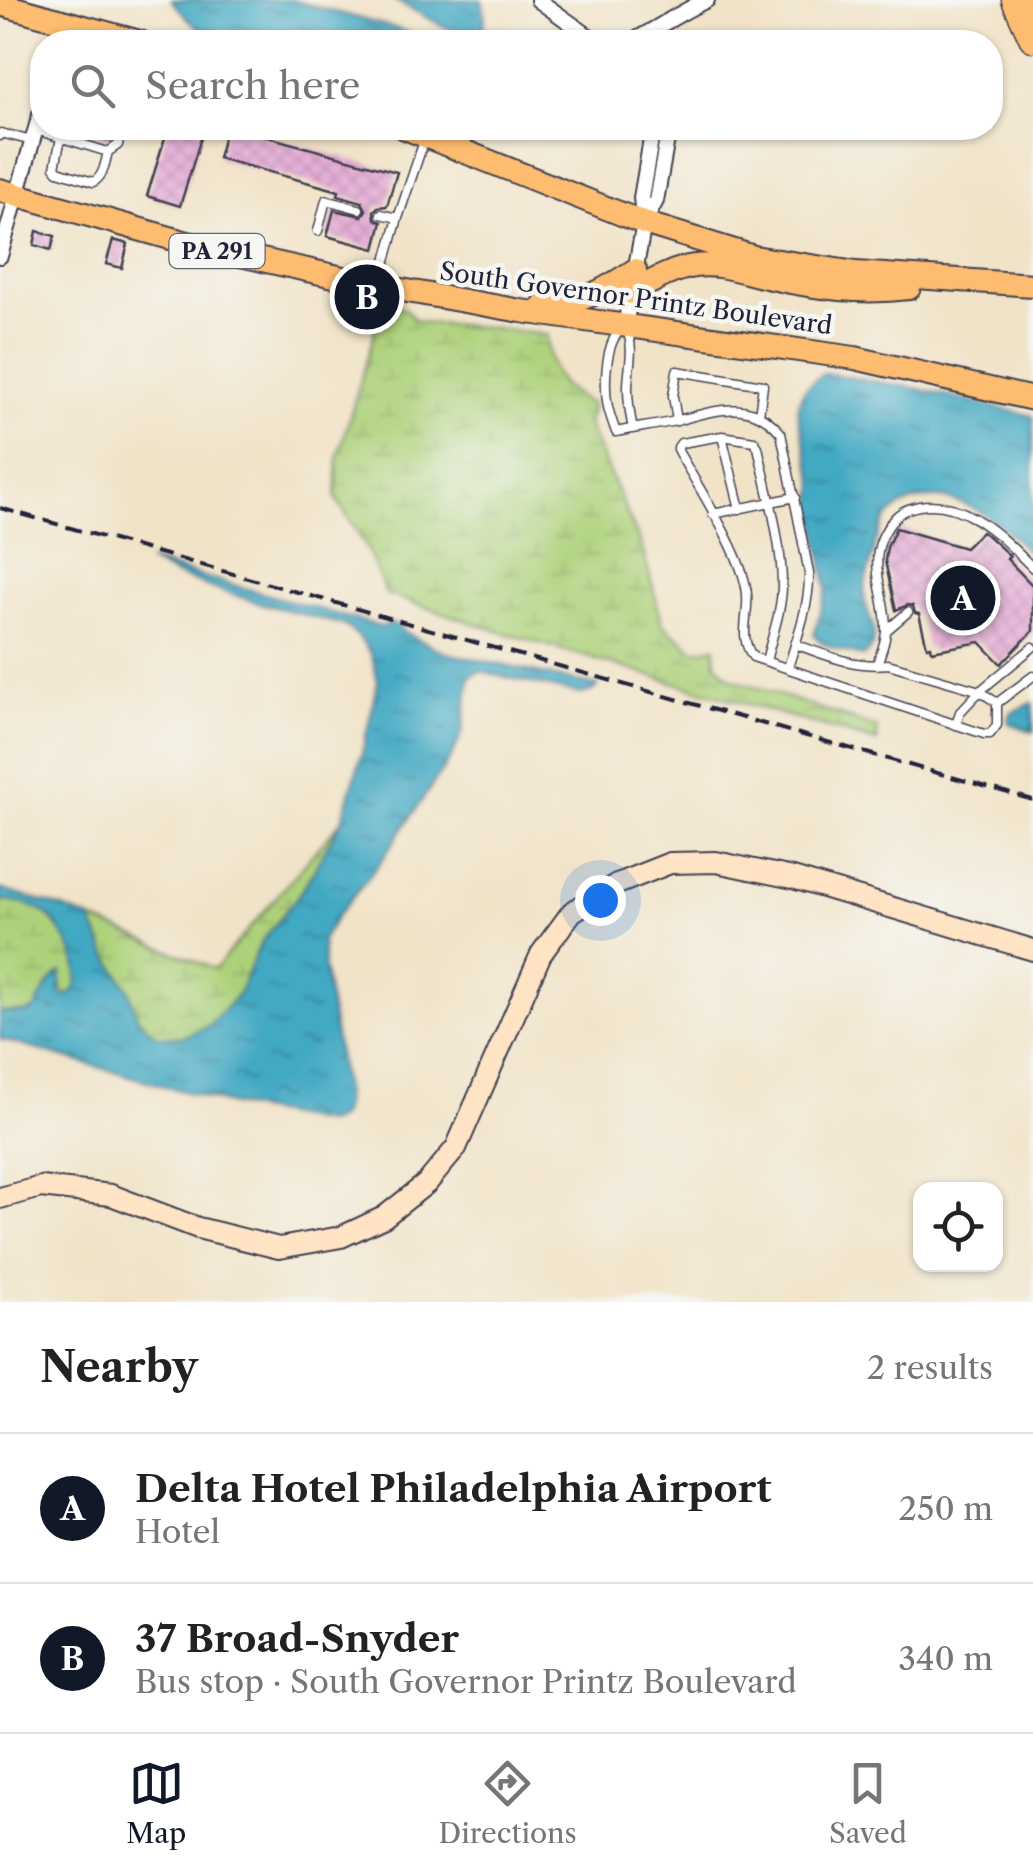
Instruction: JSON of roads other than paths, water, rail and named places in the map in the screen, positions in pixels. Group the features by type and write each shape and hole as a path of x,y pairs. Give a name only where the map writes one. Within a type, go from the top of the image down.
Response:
{"highway":[{"path":"1016,0 1033,37"}],"main road":[{"path":"0,4 64,30"},
{"path":"435,140 644,223 730,251 844,272 1033,284"},
{"name":"South Governor Printz Boulevard","path":"9,193 227,253 379,286 856,358 1033,398"},
{"path":"486,304 576,302 633,281 698,266 846,290 966,281"}],"street":[{"path":"538,0 580,30"},
{"path":"653,30 707,0"},
{"path":"0,256 9,193 32,140"},
{"path":"644,223 641,198 651,140"},
{"path":"625,326 644,223 656,200 667,140"},
{"path":"0,1198 40,1187 111,1196 198,1228 279,1248 341,1237 384,1217 428,1183 456,1148 542,954 572,912 616,884 670,863 716,862 793,878 1033,950"}],"lane":[{"path":"0,136 30,136"},
{"path":"60,140 54,167 58,172 93,182 101,176 108,152 118,146 119,140"},
{"path":"80,140 108,152"},
{"path":"379,286 413,140"},
{"path":"318,231 326,200 360,208"},
{"path":"381,214 398,218"},
{"path":"633,429 628,404 632,342 625,326 612,338 608,364 608,406 616,432 633,429 677,420 730,408 759,414 781,434 810,586 788,668"},
{"path":"677,420 673,396 677,371 763,386 759,414"},
{"path":"722,436 740,508"},
{"path":"766,661 782,586 758,447 754,441 722,436 681,443 678,451 744,578 748,595 744,636 753,656 766,661 984,734 990,734 998,725 996,703"},
{"path":"712,514 794,497"},
{"path":"877,665 887,630 878,550 892,519 903,510 938,504 969,514 1033,568"},
{"path":"880,586 890,587"},
{"path":"887,630 908,612"},
{"path":"795,644 844,662 888,664 980,692 996,703"},
{"path":"956,725 960,712 1033,647"},
{"path":"996,703 1033,676"}],"water":[{"path":"171,0 291,0 401,30 204,30"},
{"path":"394,0 482,0 485,21 481,30 452,30"},
{"path":"825,373 915,388 1033,416 1033,556 998,524 969,506 930,498 902,506 887,518 875,545 864,592 874,641 863,656 829,646 814,634 827,590 813,503 815,485 797,410 806,388"},
{"path":"148,561 382,627 390,623 400,626 402,631 446,653 597,686 580,694 480,671 470,677 463,730 453,754 322,940 345,1094 342,1114 325,1123 232,1105 0,1039 0,1012 34,1010 61,972 60,992 67,996 78,979 68,942 53,921 36,908 0,899 0,889 91,919 129,990 137,1017 156,1036 182,1037 207,1027 237,996 261,943 303,889 342,820 378,682 372,656 358,636 344,625 210,587"},
{"path":"1033,703 1033,732 1009,723 1012,712"}],"railway":[{"path":"0,508 1033,800"}],"place":[{"name":"37 Broad-Snyder","path":"367,297"},
{"name":"Delta Hotel Philadelphia Airport","path":"963,598"}]}
